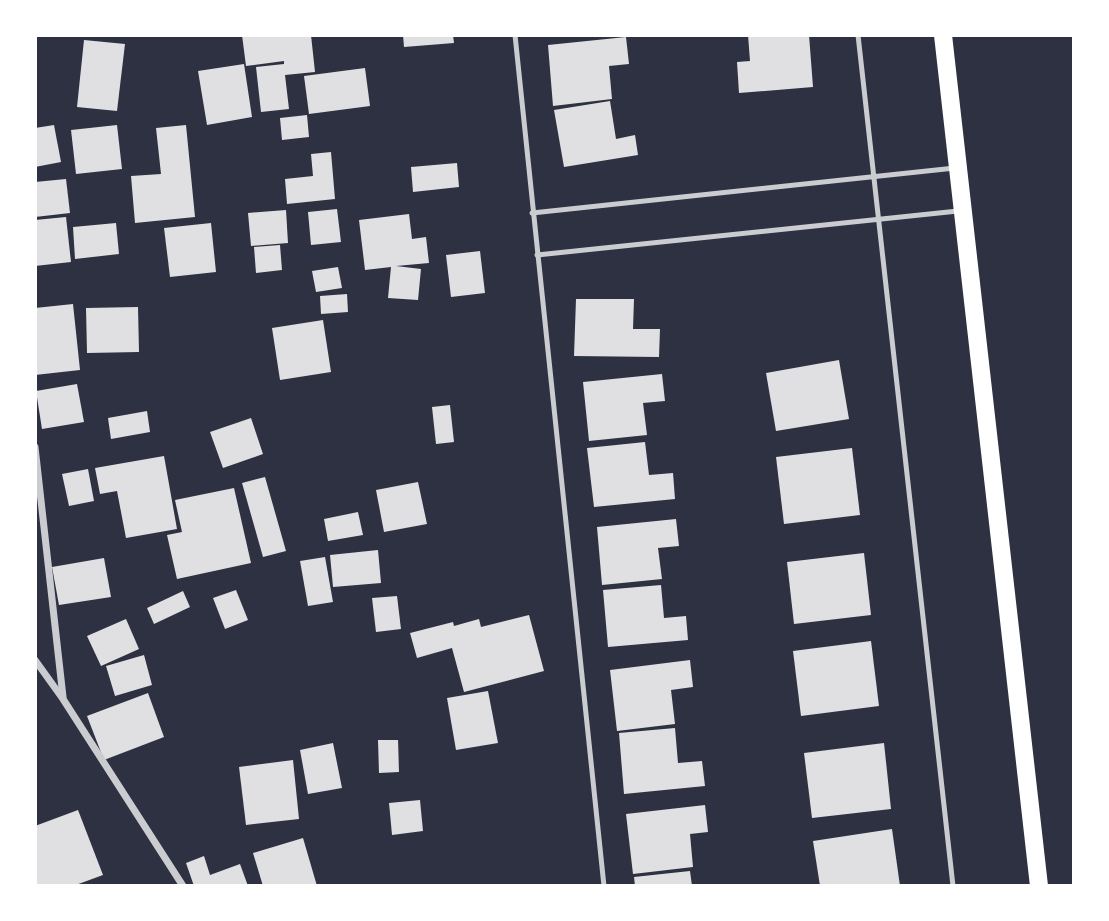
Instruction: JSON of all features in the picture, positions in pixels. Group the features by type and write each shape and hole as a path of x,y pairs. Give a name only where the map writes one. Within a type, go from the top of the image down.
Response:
{"main road":[{"path":"943,35 1039,886"}],"street":[{"path":"35,447 63,699"},
{"path":"35,660 183,886"}],"lane":[{"path":"515,35 604,886"},
{"path":"858,35 953,886"},
{"path":"532,212 958,168"},
{"path":"537,255 963,210"}],"building":[{"path":"242,35 311,35 315,72 285,75 289,109 261,112 256,67 284,64 284,61 246,66"},
{"path":"403,35 453,35 454,43 404,47"},
{"path":"748,35 809,35 813,87 739,93 737,62 750,61"},
{"path":"626,37 629,64 609,66 612,99 553,106 548,45"},
{"path":"84,40 125,44 117,111 77,107"},
{"path":"244,64 252,117 207,125 198,71"},
{"path":"365,68 370,106 309,114 304,76"},
{"path":"610,101 616,139 635,135 638,155 564,167 554,110"},
{"path":"307,115 309,137 282,140 280,118"},
{"path":"54,125 61,162 35,167 35,128"},
{"path":"117,125 122,169 76,174 71,130"},
{"path":"186,125 195,217 135,223 131,176 161,174 156,128"},
{"path":"331,152 335,199 287,204 285,179 313,176 311,154"},
{"path":"457,163 459,187 413,192 411,167"},
{"path":"66,179 70,213 35,217 35,182"},
{"path":"337,209 341,242 311,245 308,212"},
{"path":"286,210 288,243 251,246 248,213"},
{"path":"409,214 412,239 426,237 429,263 396,266 421,269 418,300 388,298 391,267 365,270 359,220"},
{"path":"66,217 71,262 35,266 35,220"},
{"path":"116,223 119,254 75,259 73,227"},
{"path":"211,223 216,272 170,277 164,228"},
{"path":"280,245 282,270 256,273 254,247"},
{"path":"480,251 485,293 451,297 446,255"},
{"path":"338,267 342,288 316,292 312,271"},
{"path":"347,294 348,312 321,314 320,296"},
{"path":"576,299 634,299 633,329 660,329 659,357 574,356"},
{"path":"73,304 80,370 35,375 35,308"},
{"path":"138,307 139,352 87,353 86,308"},
{"path":"323,320 331,372 280,380 272,328"},
{"path":"839,360 849,419 776,431 766,373"},
{"path":"662,374 665,401 643,403 647,435 589,441 583,382"},
{"path":"77,384 84,422 42,429 36,391"},
{"path":"450,405 454,442 436,444 432,407"},
{"path":"147,411 150,432 111,439 108,418"},
{"path":"251,418 263,454 223,468 210,432"},
{"path":"645,442 649,475 673,473 675,499 594,507 587,448"},
{"path":"852,448 860,515 784,524 776,457"},
{"path":"164,456 177,529 126,538 117,491 100,494 95,468"},
{"path":"88,469 94,501 69,506 62,474"},
{"path":"265,477 286,551 263,557 242,483"},
{"path":"418,482 427,524 384,532 376,490"},
{"path":"234,488 251,563 177,579 167,535 182,532 175,500"},
{"path":"358,512 363,535 328,541 324,519"},
{"path":"676,519 679,546 658,548 662,579 602,585 597,527"},
{"path":"378,550 381,583 333,587 330,555"},
{"path":"864,553 871,615 794,624 787,562"},
{"path":"325,557 333,602 308,606 300,561"},
{"path":"104,558 111,597 59,605 52,567"},
{"path":"661,585 664,618 686,616 688,640 608,647 603,590"},
{"path":"236,590 248,620 225,629 213,598"},
{"path":"183,591 190,607 154,624 147,608"},
{"path":"397,596 401,629 376,632 372,598"},
{"path":"529,615 544,671 464,692 452,648 417,658 410,633 453,622 454,626 479,619 481,627"},
{"path":"126,619 139,649 101,666 87,636"},
{"path":"871,641 879,706 801,716 793,651"},
{"path":"144,655 152,685 115,696 106,666"},
{"path":"690,660 693,687 671,690 675,724 617,731 610,670"},
{"path":"488,691 498,743 456,750 447,698"},
{"path":"148,693 164,737 104,760 87,716"},
{"path":"675,728 678,763 702,761 705,786 624,794 619,733"},
{"path":"378,740 398,740 399,772 379,773"},
{"path":"333,743 342,788 308,794 300,750"},
{"path":"884,743 891,809 812,818 804,753"},
{"path":"293,760 299,819 246,825 239,767"},
{"path":"420,800 423,831 392,835 389,803"},
{"path":"705,805 708,832 690,834 693,867 633,874 626,814"},
{"path":"78,810 103,875 73,886 35,886 35,826"},
{"path":"892,829 900,886 820,886 813,841"},
{"path":"303,838 317,886 263,886 253,853"},
{"path":"204,856 210,875 240,864 248,886 194,886 186,863"},
{"path":"690,871 692,886 635,886 634,877"}]}
